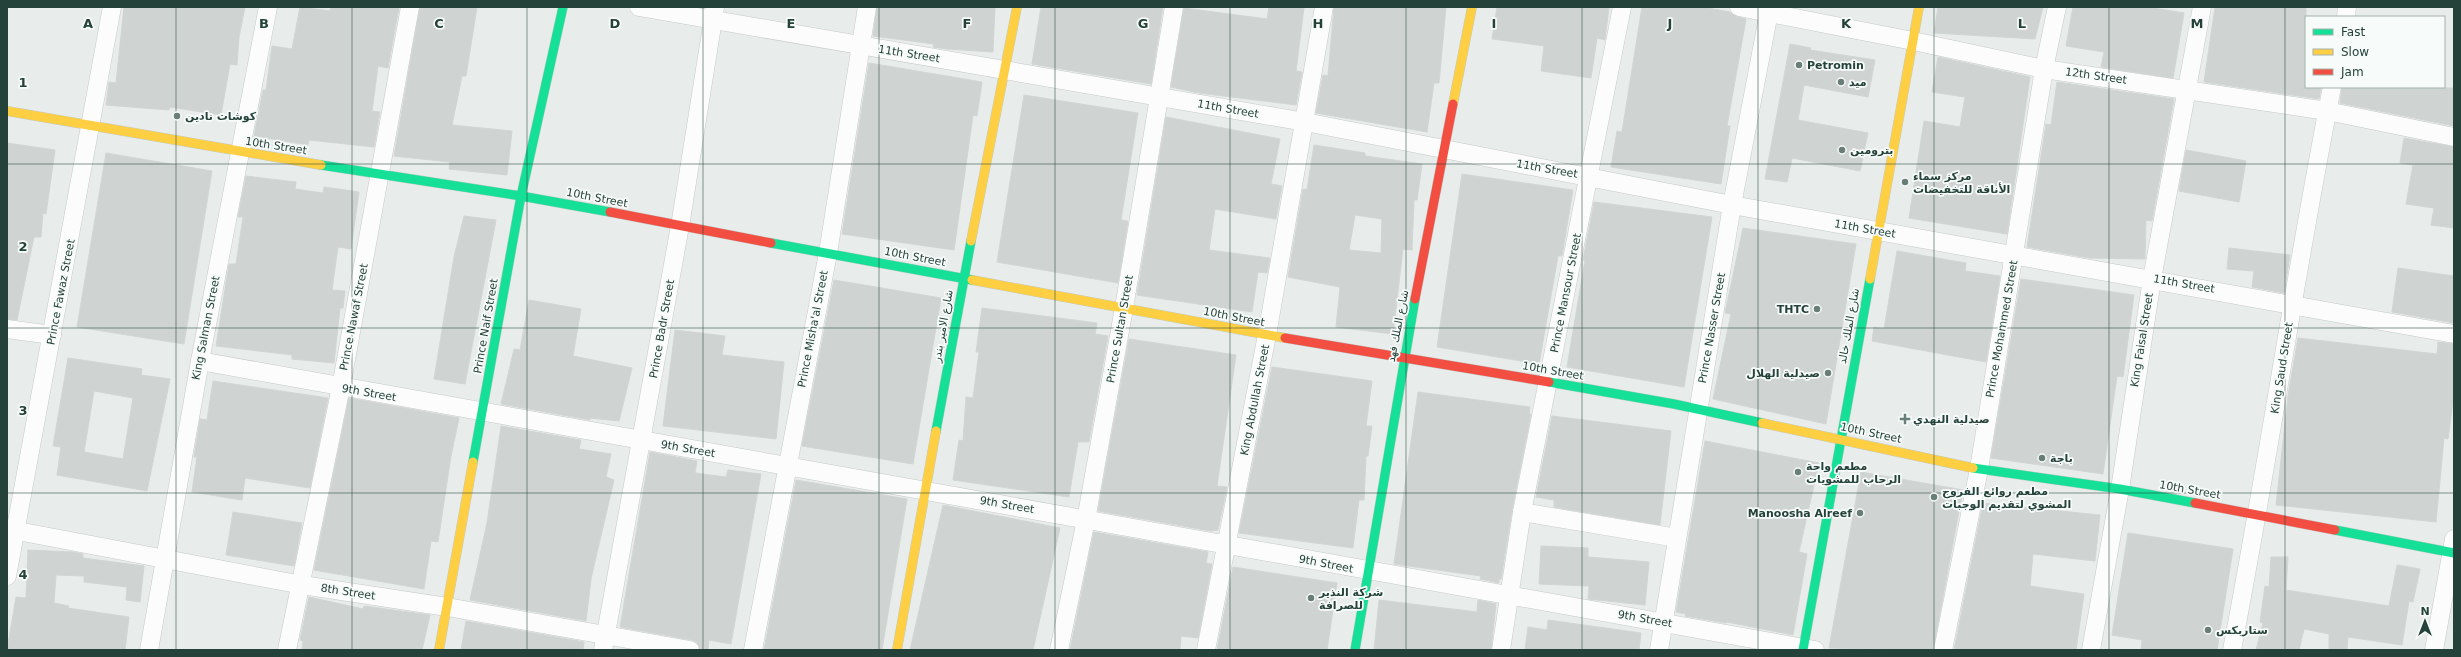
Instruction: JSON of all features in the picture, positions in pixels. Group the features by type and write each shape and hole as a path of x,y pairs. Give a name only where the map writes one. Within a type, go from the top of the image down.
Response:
{"street":[{"name":"Prince Fawaz Street","path":"7,576 12,530 52,335 92,125 112,7"},
{"name":"King Salman Street","path":"149,650 200,361 268,7"},
{"name":"Prince Nawaf Street","path":"287,650 302,585 341,388 381,174 410,7"},
{"name":"Prince Naif Street","path":"439,650 521,196 563,7"},
{"name":"11th Street","path":"639,7 714,13 859,46 1004,68 1305,122 1445,151 1588,176 1732,205 2292,303 2454,334"},
{"name":"Prince Misha'al Street","path":"753,650 828,253 859,46 867,7"},
{"name":"شارع الامير بندر","path":"897,650 964,278 1017,7"},
{"name":"Prince Sultan Street","path":"1059,650 1086,520 1124,308 1174,7"},
{"name":"King Abdullah Street","path":"1206,650 1268,335 1324,7"},
{"name":"شارع الملك فهد","path":"1355,650 1404,356 1472,7"},
{"name":"Prince Mansour Street","path":"1501,650 1511,596 1522,512 1622,7"},
{"name":"12th Street","path":"1739,7 1770,10 2044,69 2327,111 2454,137"},
{"name":"شارع الملك خالد","path":"1807,649 1877,231 1919,7"},
{"name":"Prince Mohammed Street","path":"1943,650 1979,469 2044,69 2057,7"},
{"name":"King Faisal Street","path":"2091,650 2120,489 2152,279 2202,7"},
{"name":"Prince Nasser Street","path":"1658,650 1664,622 1732,205 1770,10"},
{"name":"Prince Badr Street","path":"604,643 680,226 714,13"},
{"name":"King Saud Street","path":"2232,650 2258,515 2292,303 2332,88"},
{"name":"10th Street","path":"7,112 92,125 240,152 521,196 1268,335 1404,356 1698,409 1979,469 2120,489 2258,515 2453,548"},
{"path":"7,329 52,335"},
{"name":"9th Street","path":"200,361 341,388 926,491 1369,572 1664,622 1807,649"},
{"path":"1522,512 1677,538"},
{"name":"8th Street","path":"12,530 302,585 447,607 604,643 690,650"},
{"path":"2434,650 2453,548"}],"building":[{"path":"124,7 245,7 239,37 237,65 230,64 221,115 170,107 169,110 106,105 109,82 116,83"},
{"path":"300,7 330,11 331,7 399,7 388,68 378,66 372,111 380,112 374,147 309,140 308,145 254,136 263,90 266,90 272,46 292,49"},
{"path":"420,7 477,7 466,76 462,76 452,125 512,131 507,175 449,169 450,162 394,156"},
{"path":"877,7 995,7 993,52 947,49 933,47 934,44 873,36"},
{"path":"1041,7 1163,7 1151,84 1032,64"},
{"path":"1269,7 1304,7 1296,71 1302,72 1296,105 1199,93 1171,87 1184,8 1267,19"},
{"path":"1334,7 1446,7 1439,83 1434,83 1427,132 1316,113 1323,75 1328,76"},
{"path":"1497,7 1609,7 1605,40 1597,38 1591,78 1541,71 1544,46 1492,39"},
{"path":"1642,7 1702,7 1730,12 1737,17 1746,19 1727,126 1730,126 1721,184 1611,167 1617,131 1622,132"},
{"path":"1938,7 2043,7 2035,39 1934,33"},
{"path":"2073,7 2147,7 2184,13 2173,78 2101,67 2104,52 2066,46"},
{"path":"2215,7 2306,7 2305,88 2321,88 2319,99 2204,82"},
{"path":"1790,44 1811,48 1810,50 1875,60 1868,97 1804,85 1798,120 1868,133 1860,171 1792,158 1787,182 1765,179"},
{"path":"1938,57 2030,77 2007,234 1909,218 1924,121 1960,127 1965,97 1932,92"},
{"path":"869,63 982,82 977,116 973,115 954,250 842,234"},
{"path":"2057,82 2174,99 2152,221 2146,220 2145,259 2089,258 2027,247 2046,124 2051,125"},
{"path":"2342,88 2454,88 2454,126 2340,103"},
{"path":"1024,95 1138,113 1121,220 1128,221 1118,283 997,262"},
{"path":"1166,117 1280,139 1271,184 1282,186 1276,219 1215,209 1209,250 1270,258 1267,273 1258,272 1252,312 1137,295"},
{"path":"2404,138 2454,147 2454,228 2431,225 2434,208 2406,204 2413,165 2400,163"},
{"path":"7,143 55,150 46,214 43,213 41,237 34,237 17,320 7,319"},
{"path":"1314,145 1365,153 1365,156 1422,164 1417,200 1414,200 1412,250 1403,249 1393,334 1336,327 1340,287 1288,277 1303,189 1307,190","holes":["1355,215 1382,219 1381,253 1349,250"]},
{"path":"2186,150 2246,161 2239,202 2179,191"},
{"path":"106,153 212,171 184,344 77,327"},
{"path":"1462,174 1573,190 1562,256 1558,256 1539,364 1437,347"},
{"path":"246,176 296,182 295,189 323,193 324,187 359,192 351,249 338,247 332,290 345,291 343,308 340,308 334,363 292,359 292,355 216,346 229,264 236,264 243,217 238,217"},
{"path":"1594,202 1712,217 1684,387 1567,367 1585,260 1583,260"},
{"path":"464,216 496,220 465,384 434,379 454,257"},
{"path":"1743,228 1856,244 1826,424 1713,399 1731,314 1725,313"},
{"path":"2229,248 2290,255 2284,293 2252,287 2254,271 2227,269"},
{"path":"1897,251 1966,263 1965,271 2000,276 1986,362 1872,341 1874,327 1884,329"},
{"path":"2398,268 2454,276 2454,323 2392,312"},
{"path":"2021,279 2134,295 2123,377 2117,376 2103,474 1991,458"},
{"path":"834,280 941,298 913,464 802,446"},
{"path":"529,300 581,309 573,356 632,368 619,421 590,418 590,420 501,404 514,349 520,350"},
{"path":"982,308 1097,323 1095,334 1108,336 1089,442 1078,442 1069,497 953,480 959,440 963,441 966,397 973,398 979,352 976,352"},
{"path":"675,330 725,336 722,355 784,362 776,439 663,426"},
{"path":"2298,338 2437,354 2438,342 2454,344 2454,394 2448,439 2444,438 2436,522 2276,505 2288,396"},
{"path":"1129,339 1236,355 1217,486 1227,487 1218,530 1211,531 1098,511"},
{"path":"68,358 142,369 141,375 170,379 147,491 57,475 61,447 53,446","holes":["94,391 133,398 123,459 84,452"]},
{"path":"1272,367 1372,381 1366,426 1372,426 1368,456 1366,456 1364,500 1359,500 1353,548 1239,533"},
{"path":"213,381 328,398 310,488 245,478 242,500 192,492 197,457 194,457 200,419 207,420"},
{"path":"1418,392 1530,407 1529,414 1531,414 1512,510 1501,579 1499,579 1499,583 1480,579 1481,576 1394,564"},
{"path":"349,398 459,418 451,456 438,542 431,541 424,589 314,570"},
{"path":"1552,416 1671,431 1660,525 1554,507 1554,500 1536,497"},
{"path":"501,426 581,440 579,449 611,454 606,477 614,480 591,579 586,621 470,600 487,523"},
{"path":"1705,441 1819,463 1799,552 1807,554 1793,635 1727,622 1685,616 1686,614 1676,612"},
{"path":"650,452 697,461 695,473 726,477 728,470 761,474 731,644 709,640 708,650 700,650 697,642 692,640 620,627"},
{"path":"1861,472 1963,490 1933,650 1829,648"},
{"path":"796,480 907,499 882,650 764,650"},
{"path":"1983,503 2100,515 2095,561 2033,554 2030,586 2084,594 2076,650 1954,650"},
{"path":"943,505 1060,528 1033,650 910,650"},
{"path":"233,512 302,523 294,566 226,555"},
{"path":"1094,532 1208,552 1206,563 1212,564 1198,638 1181,636 1180,650 1070,650"},
{"path":"2128,533 2233,549 2217,650 2141,650 2142,640 2112,635"},
{"path":"1541,546 1588,548 1588,557 1649,562 1645,605 1588,599 1589,586 1539,584"},
{"path":"28,550 73,552 83,554 83,558 144,566 140,602 126,600 127,587 84,582 84,576 56,575 54,603 69,606 68,608 129,617 125,650 7,650 16,597 26,598"},
{"path":"2271,557 2288,557 2286,590 2389,606 2397,565 2420,569 2413,602 2409,601 2402,645 2348,637 2347,650 2329,650 2329,634 2304,629 2299,650 2256,650 2263,623 2260,622 2265,586 2269,587"},
{"path":"1233,567 1337,583 1327,650 1217,650"},
{"path":"309,597 363,609 364,606 430,615 422,650 302,650 303,641 300,640"},
{"path":"1379,600 1477,612 1478,600 1496,604 1491,650 1374,650"},
{"path":"1548,620 1641,633 1639,650 1525,650 1528,627 1547,630"},
{"path":"466,621 584,642 583,650 461,650"}],"traffic: fast":[{"path":"473,462 521,196 563,7"},
{"path":"321,165 521,196 610,212"},
{"path":"936,431 971,241"},
{"path":"771,243 972,280"},
{"path":"1803,650 1870,279"},
{"path":"1355,650 1415,299"},
{"path":"1549,382 1674,404 1762,423"},
{"path":"1973,468 2120,489 2195,503"},
{"path":"2335,530 2454,553"}],"traffic: slow":[{"path":"971,241 1017,7"},
{"path":"1453,104 1472,7"},
{"path":"1870,279 1919,7"},
{"path":"7,111 321,165"},
{"path":"972,280 1285,338"},
{"path":"1762,423 1973,468"},
{"path":"897,650 936,431"},
{"path":"439,650 473,462"}],"traffic: jam":[{"path":"1415,299 1453,104"},
{"path":"610,212 771,243"},
{"path":"1285,338 1549,382"},
{"path":"2195,503 2335,530"}],"place":[{"name":"Petromin","path":"1799,65"},
{"name":"ميد","path":"1841,82"},
{"name":"كوشات نادين","path":"177,116"},
{"name":"بترومين","path":"1842,150"},
{"name":"مركز سماء الأناقة للتخفيضات","path":"1905,182"},
{"name":"THTC","path":"1817,309"},
{"name":"صيدلية الهلال","path":"1828,373"},
{"name":"صيدلية النهدي","path":"1905,419"},
{"name":"باجة","path":"2042,458"},
{"name":"مطعم واحة الرحاب للمشويات","path":"1798,472"},
{"name":"مطعم روائع الفروج المشوي لتقديم الوجبات","path":"1934,497"},
{"name":"Manoosha Alreef","path":"1860,513"},
{"name":"شركة النذير للصرافة","path":"1311,598"},
{"name":"ستاربكس","path":"2208,630"}]}
